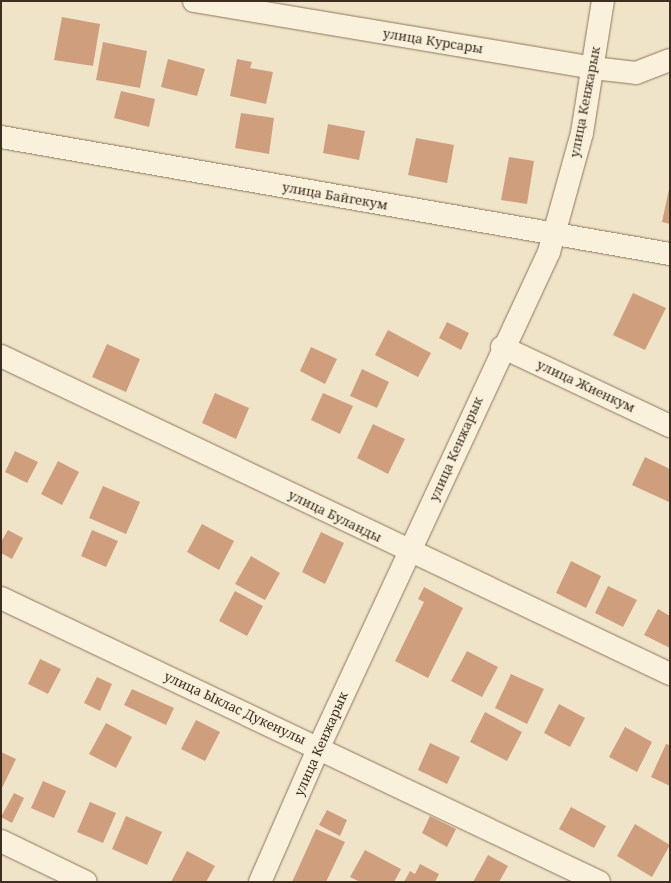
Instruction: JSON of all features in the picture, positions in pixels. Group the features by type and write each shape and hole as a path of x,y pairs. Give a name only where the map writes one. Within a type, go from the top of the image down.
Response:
{"street":[{"name":"улица Курсары","path":"194,1 593,68 636,73 670,60"},
{"name":"улица Кенжарык","path":"260,882 318,747 410,552 553,235 582,133 603,1"},
{"name":"улица Байгекум","path":"1,137 553,235 670,254"},
{"name":"улица Жиенкум","path":"502,347 670,426"},
{"name":"улица Буланды","path":"1,356 410,552 670,674"},
{"name":"улица Ыклас Дукенулы","path":"1,598 318,747 599,882"},
{"path":"1,841 86,882"}],"building":[{"path":"62,17 100,24 93,66 54,60"},
{"path":"103,42 147,51 140,88 96,80"},
{"path":"168,59 205,69 197,96 161,87"},
{"path":"237,59 252,62 250,68 273,72 266,104 230,96"},
{"path":"121,91 155,99 149,127 114,118"},
{"path":"241,113 274,118 269,154 235,148"},
{"path":"328,124 365,131 359,160 323,153"},
{"path":"416,138 454,145 447,183 408,175"},
{"path":"509,157 534,161 527,204 501,200"},
{"path":"670,189 670,224 662,222"},
{"path":"633,293 666,308 645,350 613,335"},
{"path":"447,322 469,333 461,350 439,338"},
{"path":"388,330 431,353 418,377 375,355"},
{"path":"107,344 140,359 126,392 92,377"},
{"path":"311,347 337,359 325,384 300,371"},
{"path":"362,369 389,382 377,408 350,396"},
{"path":"215,393 249,408 236,439 202,423"},
{"path":"323,393 353,406 340,434 311,420"},
{"path":"373,424 405,439 388,474 357,458"},
{"path":"15,451 38,462 27,483 5,472"},
{"path":"645,457 670,469 669,502 632,485"},
{"path":"58,461 79,472 62,505 41,494"},
{"path":"103,486 140,502 126,534 89,518"},
{"path":"202,524 234,541 219,570 187,552"},
{"path":"8,530 23,538 12,559 1,553 1,542"},
{"path":"92,530 118,541 106,567 81,556"},
{"path":"321,532 344,543 325,584 302,572"},
{"path":"251,556 280,573 265,600 235,584"},
{"path":"571,561 601,576 586,608 556,593"},
{"path":"608,586 637,600 623,627 595,613"},
{"path":"424,587 463,608 428,678 395,661 424,602 418,599"},
{"path":"235,591 263,606 247,636 219,621"},
{"path":"658,609 670,616 670,648 644,635"},
{"path":"467,651 498,667 482,697 451,681"},
{"path":"40,659 61,669 48,694 28,684"},
{"path":"511,674 544,689 527,724 495,708"},
{"path":"97,677 112,684 100,711 84,703"},
{"path":"132,689 174,708 166,725 124,705"},
{"path":"559,704 585,718 570,747 544,733"},
{"path":"485,712 522,732 507,761 470,742"},
{"path":"196,720 220,732 205,761 181,749"},
{"path":"106,723 132,737 116,768 89,754"},
{"path":"625,727 652,742 637,772 609,757"},
{"path":"430,743 460,757 447,784 418,770"},
{"path":"666,744 670,745 670,786 651,777"},
{"path":"1,752 16,759 1,790"},
{"path":"43,781 66,791 54,818 31,808"},
{"path":"14,793 24,798 12,823 1,817"},
{"path":"90,802 116,813 103,843 77,832"},
{"path":"571,807 606,826 594,848 559,829"},
{"path":"327,810 347,820 340,836 319,825"},
{"path":"126,816 162,832 147,865 112,849"},
{"path":"430,816 456,829 447,847 422,833"},
{"path":"635,824 670,845 652,877 617,856"},
{"path":"316,829 345,842 326,882 292,882"},
{"path":"365,850 401,869 394,882 360,882 350,877"},
{"path":"187,851 215,866 206,882 171,882"},
{"path":"488,855 508,866 499,882 473,882"},
{"path":"420,864 439,874 435,882 404,882 410,871 415,874"}]}
